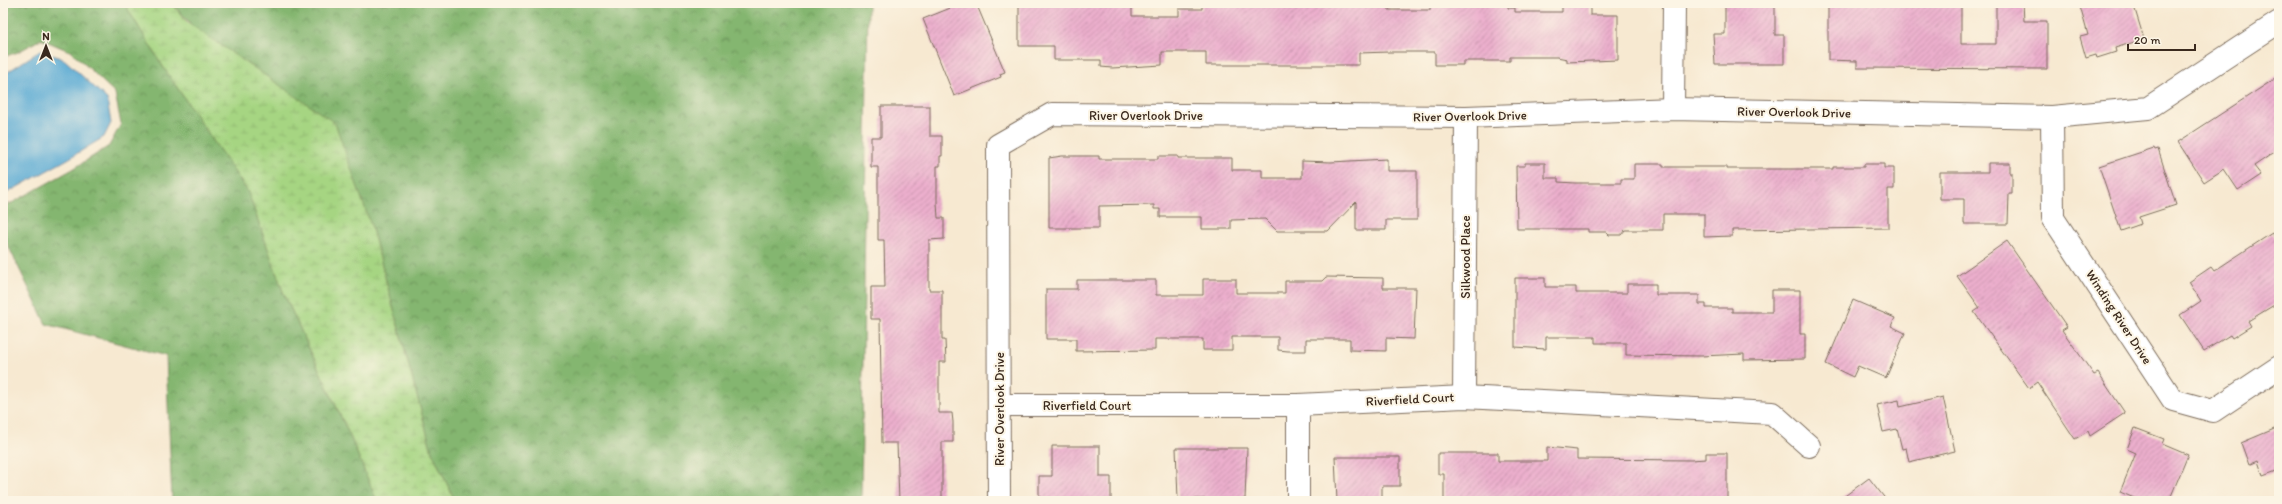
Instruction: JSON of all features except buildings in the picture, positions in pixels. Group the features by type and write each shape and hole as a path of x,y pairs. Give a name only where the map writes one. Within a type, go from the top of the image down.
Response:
{"street":[{"path":"1673,109 1674,3"},
{"name":"River Overlook Drive","path":"999,501 998,145 1052,114 1466,117 1673,109 2052,117 2148,108 2279,22"},
{"name":"Silkwood Place","path":"1464,397 1466,117"},
{"name":"Winding River Drive","path":"2052,117 2053,218 2173,400 2213,411 2279,367"},
{"name":"Riverfield Court","path":"999,405 1298,405 1464,397 1772,413 1809,446"},
{"path":"1298,405 1298,501"}],"green space":[{"path":"3,3 124,3 164,68 248,192 284,294 350,436 377,501 172,501 166,356 46,324 3,235 3,204 10,204 73,169 109,146 121,124 115,93 72,52 41,39 18,52 3,57"},
{"path":"124,3 172,3 187,22 335,123 371,225 432,452 455,501 377,501 350,436 284,294 248,192 164,68"},
{"path":"172,3 868,3 861,501 455,501 432,452 371,225"}],"water":[{"path":"41,50 65,60 107,99 111,123 104,137 5,194 3,193 3,75"}]}
